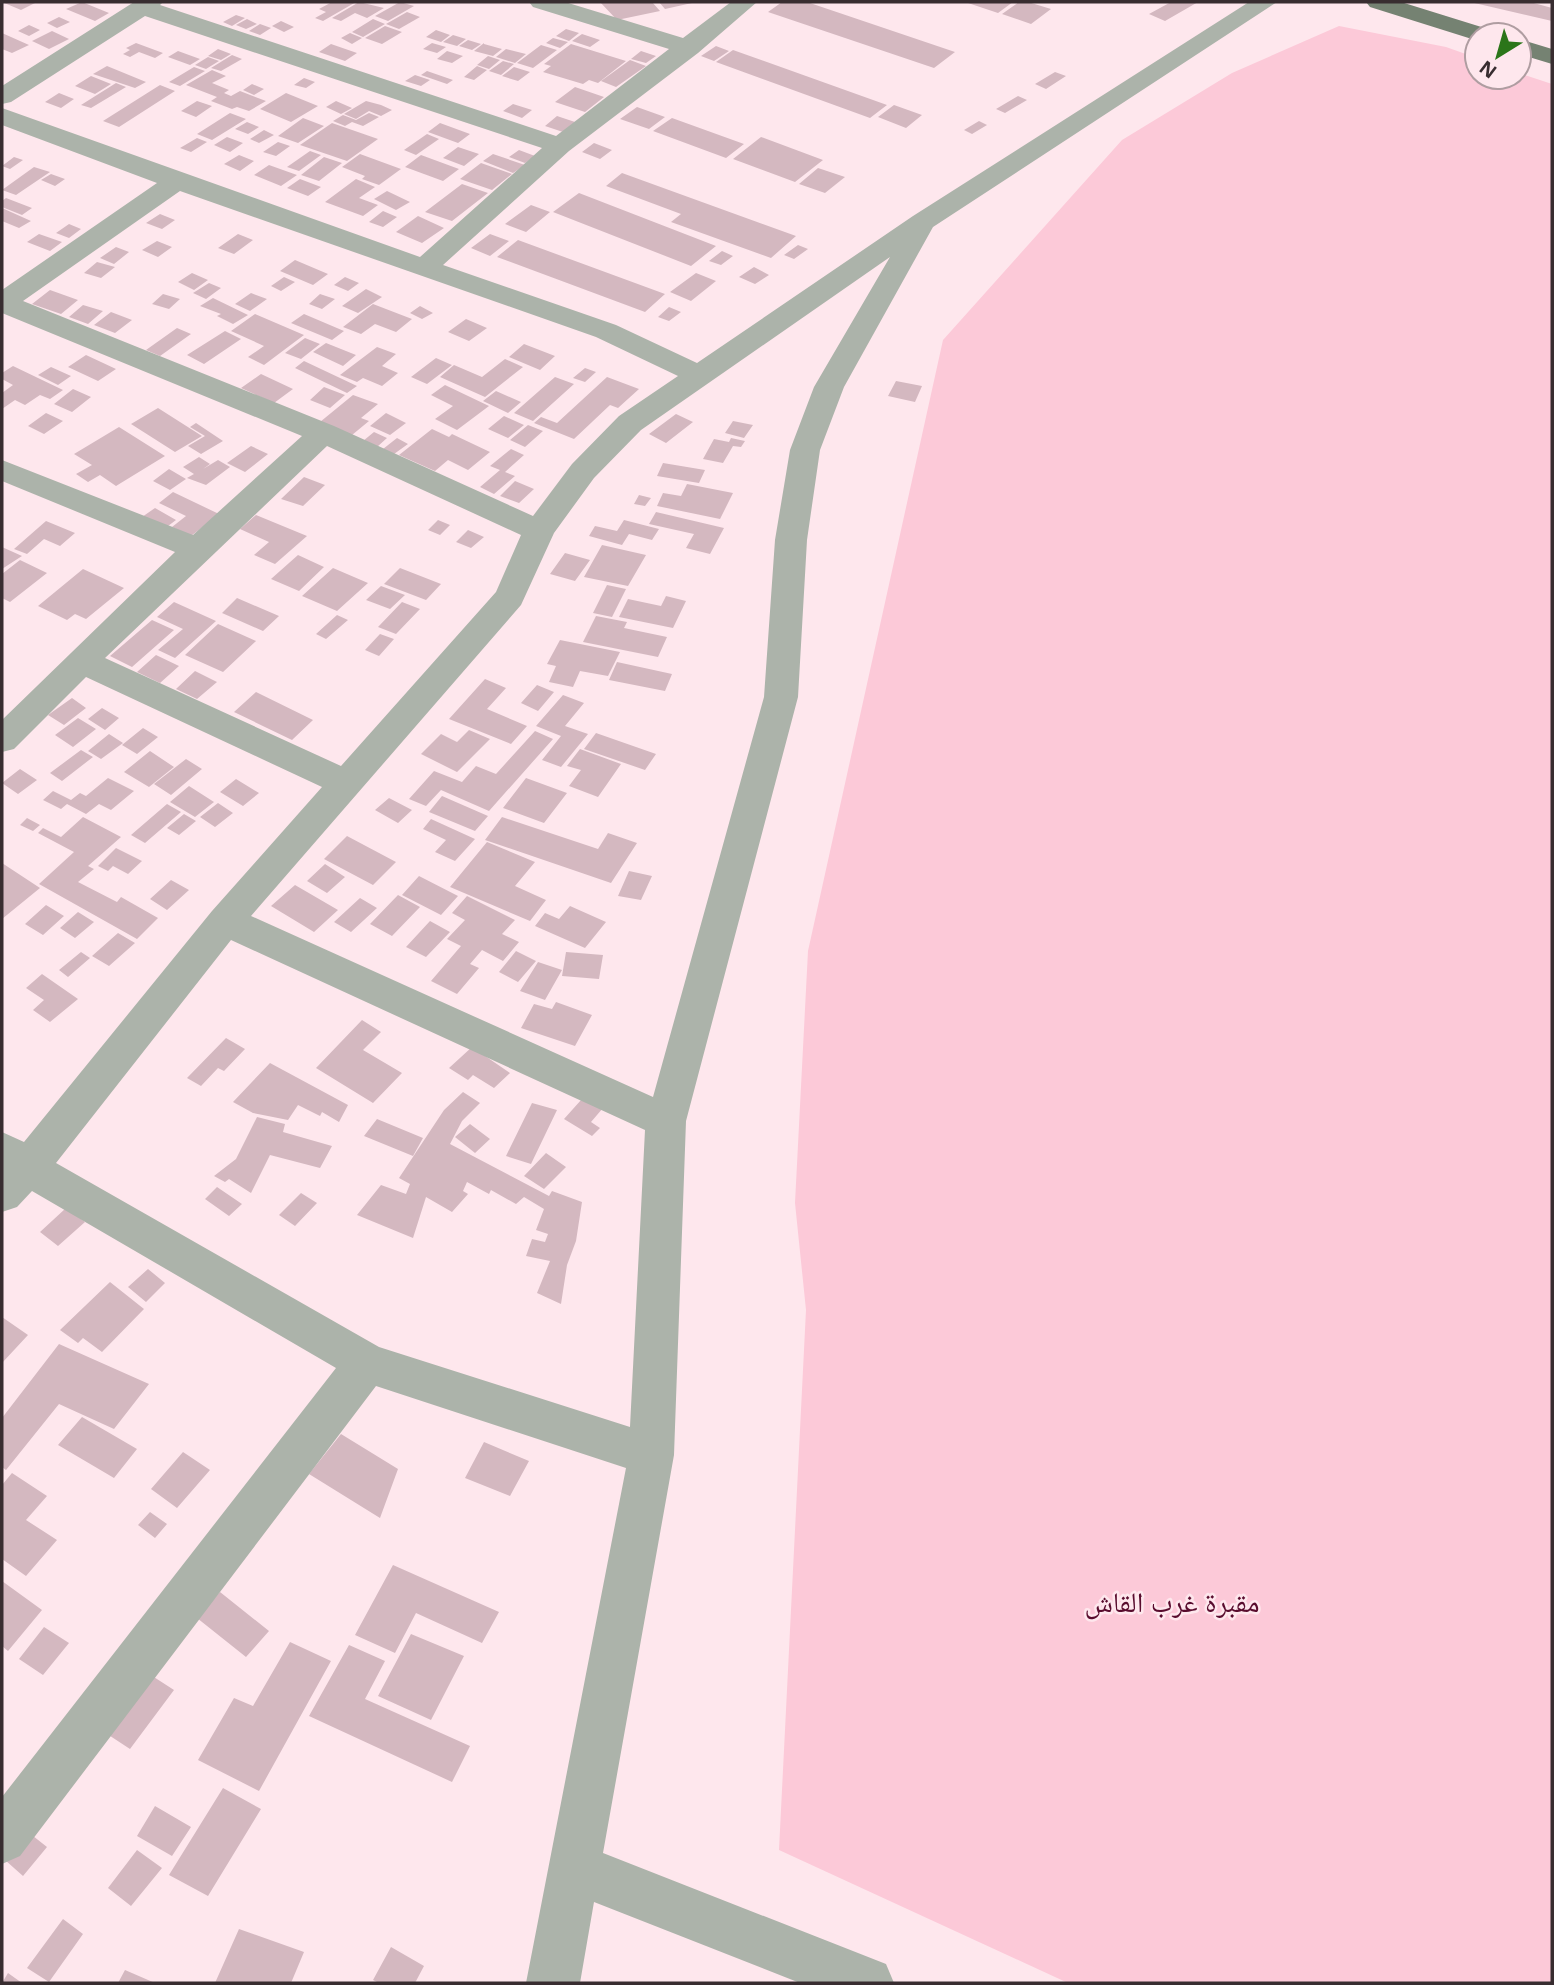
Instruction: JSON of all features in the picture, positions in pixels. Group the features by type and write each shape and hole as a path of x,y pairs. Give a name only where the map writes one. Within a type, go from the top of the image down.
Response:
{"main road":[{"path":"1378,2 1463,29"},
{"path":"1533,51 1552,57"}],"street":[{"path":"541,2 689,48"},
{"path":"423,268 560,146 745,2"},
{"path":"652,1455 367,1363 10,1170 510,597 539,531 583,471 630,423 922,222 1265,2"},
{"path":"2,97 146,4 560,146"},
{"path":"2,116 177,181 606,331 699,375"},
{"path":"2,303 177,181"},
{"path":"553,1983 652,1455 666,1121 781,697 791,540 805,450 829,387 869,321 922,222"},
{"path":"2,303 323,433 539,531"},
{"path":"2,740 197,549 323,433"},
{"path":"2,470 197,549"},
{"path":"81,661 346,783"},
{"path":"225,921 666,1121"},
{"path":"2,1838 367,1363"},
{"path":"575,1868 867,1983"}],"green space":[{"name":"مقبرة غرب القاش","path":"1339,26 1446,47 1463,53 1463,91 1533,91 1533,78 1552,84 1552,1983 1068,1983 779,1850 806,1310 795,1203 808,951 943,340 1122,140 1232,73"}],"building":[{"path":"2,2 37,2 21,10"},
{"path":"82,2 109,13 95,21 66,9"},
{"path":"332,2 356,2 323,21 315,18 326,12 319,9"},
{"path":"359,2 384,8 367,18 355,13 341,21 332,18"},
{"path":"400,2 414,6 388,21 375,16"},
{"path":"600,2 652,2 660,11 617,20"},
{"path":"659,2 692,2 692,3 665,9"},
{"path":"782,2 807,2 955,52 934,68 768,12"},
{"path":"965,2 1013,2 998,13"},
{"path":"1019,2 1051,9 1031,24 1002,14"},
{"path":"1171,2 1198,2 1165,21 1149,14"},
{"path":"1470,2 1530,2 1552,8 1552,21"},
{"path":"407,12 420,17 399,29 386,24"},
{"path":"236,15 245,18 232,26 223,22"},
{"path":"59,17 70,22 57,28 47,23"},
{"path":"247,19 257,24 246,29 236,25"},
{"path":"373,19 385,24 363,37 352,32"},
{"path":"281,21 294,27 284,32 272,26"},
{"path":"260,24 271,28 260,35 249,31"},
{"path":"29,25 40,30 29,36 18,31"},
{"path":"385,26 402,32 382,44 365,38"},
{"path":"566,29 579,33 569,41 556,36"},
{"path":"436,30 450,35 441,42 426,37"},
{"path":"52,31 69,39 49,49 32,41"},
{"path":"2,33 29,45 12,53 2,49"},
{"path":"350,33 362,38 352,44 341,38"},
{"path":"582,34 600,40 590,47 572,41"},
{"path":"453,35 466,39 457,46 443,42"},
{"path":"553,38 568,42 560,48 546,43"},
{"path":"468,40 481,44 472,50 459,46"},
{"path":"136,43 163,53 155,58 139,52 130,57 123,54 130,50 126,48"},
{"path":"432,43 446,47 437,53 423,49"},
{"path":"484,43 502,49 493,56 474,51"},
{"path":"331,44 357,53 345,61 319,52"},
{"path":"571,44 626,61 598,83 589,80 583,84 543,72 551,66 544,64"},
{"path":"541,45 557,50 533,68 517,63"},
{"path":"716,46 729,51 714,61 701,56"},
{"path":"218,49 231,54 221,60 208,56"},
{"path":"506,49 526,54 515,63 496,57"},
{"path":"733,50 887,105 870,118 716,62"},
{"path":"178,51 200,59 190,65 168,57"},
{"path":"447,51 463,56 452,63 437,59"},
{"path":"641,51 656,56 646,63 631,59"},
{"path":"232,55 242,59 221,71 211,68"},
{"path":"488,56 500,60 489,69 477,65"},
{"path":"208,57 219,61 206,69 195,65"},
{"path":"630,60 646,66 616,87 601,81"},
{"path":"503,61 514,64 501,75 489,71"},
{"path":"107,66 146,82 135,88 93,74"},
{"path":"477,66 487,70 474,80 464,77"},
{"path":"194,67 205,71 180,86 169,82"},
{"path":"514,67 530,72 518,81 502,76"},
{"path":"212,70 226,76 212,83 229,90 224,93 231,96 240,91 266,101 249,111 237,107 232,109 211,101 217,97 186,85"},
{"path":"427,71 453,80 447,84 421,75"},
{"path":"1055,72 1066,76 1046,89 1035,84"},
{"path":"415,75 430,80 421,86 405,81"},
{"path":"91,76 111,84 95,94 75,86"},
{"path":"304,78 315,82 306,88 294,85"},
{"path":"116,83 126,87 91,108 81,105"},
{"path":"252,84 264,89 254,95 243,90"},
{"path":"160,85 175,91 119,127 103,121"},
{"path":"575,87 604,97 585,112 555,102"},
{"path":"59,93 74,99 61,108 45,102"},
{"path":"286,93 318,106 291,122 260,109"},
{"path":"1018,96 1027,100 1005,113 996,109"},
{"path":"197,101 212,106 196,117 181,111"},
{"path":"336,101 352,108 341,114 326,107"},
{"path":"366,101 392,110 381,116 369,111 356,119 344,114"},
{"path":"513,104 532,110 522,118 503,111"},
{"path":"894,105 922,115 906,128 878,117"},
{"path":"637,107 665,117 649,129 620,119"},
{"path":"230,113 246,119 212,140 197,134"},
{"path":"369,113 379,117 363,126 352,122 345,126 333,121 343,115 356,120"},
{"path":"557,116 575,122 563,132 545,126"},
{"path":"303,118 324,126 298,143 278,136"},
{"path":"672,118 744,144 726,158 653,131"},
{"path":"979,121 987,125 972,134 964,130"},
{"path":"247,122 259,127 248,134 235,129"},
{"path":"332,123 378,139 347,161 300,145"},
{"path":"440,123 470,134 458,143 428,132"},
{"path":"264,130 274,135 259,143 250,139"},
{"path":"427,134 439,139 416,155 404,150"},
{"path":"227,137 243,143 230,152 214,145"},
{"path":"761,137 823,160 795,182 733,159"},
{"path":"197,138 207,142 191,152 180,148"},
{"path":"278,142 290,146 276,156 263,152"},
{"path":"594,143 612,150 600,159 582,152"},
{"path":"458,147 479,154 464,166 443,158"},
{"path":"519,150 535,156 525,163 509,157"},
{"path":"310,151 321,155 299,171 287,167"},
{"path":"360,154 401,169 379,185 362,179 365,176 342,167"},
{"path":"493,154 525,165 513,173 483,161"},
{"path":"239,155 254,161 240,171 224,164"},
{"path":"421,155 459,169 443,181 405,167"},
{"path":"14,157 23,160 10,169 2,166"},
{"path":"324,157 342,163 319,181 301,175"},
{"path":"481,163 512,174 492,190 460,179"},
{"path":"269,165 297,175 281,186 254,175"},
{"path":"34,167 50,172 16,195 2,190"},
{"path":"818,168 845,177 825,193 799,184"},
{"path":"622,173 796,236 771,258 671,222 681,214 606,186"},
{"path":"51,174 65,179 55,186 41,180"},
{"path":"300,179 321,187 308,196 287,188"},
{"path":"356,179 375,187 359,198 378,205 363,216 325,202"},
{"path":"462,184 488,193 452,221 425,212"},
{"path":"387,191 410,202 396,210 374,199"},
{"path":"579,193 716,246 691,266 553,212"},
{"path":"6,198 32,208 22,215 2,207 2,201"},
{"path":"531,205 550,212 526,232 505,224"},
{"path":"2,208 31,221 19,228 2,221"},
{"path":"383,211 397,217 383,227 369,222"},
{"path":"160,214 175,220 162,229 146,223"},
{"path":"418,216 444,228 422,243 396,232"},
{"path":"69,224 81,229 69,238 56,233"},
{"path":"39,234 62,242 50,251 27,242"},
{"path":"238,234 253,240 234,254 218,248"},
{"path":"490,234 509,241 490,256 471,248"},
{"path":"518,240 665,294 645,312 497,257"},
{"path":"157,241 172,247 158,257 142,250"},
{"path":"798,245 808,249 794,259 784,255"},
{"path":"116,247 129,252 114,264 100,258"},
{"path":"722,251 733,256 721,265 709,261"},
{"path":"295,260 328,274 313,285 280,271"},
{"path":"97,262 115,267 101,278 84,273"},
{"path":"754,267 769,275 755,284 739,277"},
{"path":"192,273 208,280 194,290 178,282"},
{"path":"696,273 716,281 691,301 670,292"},
{"path":"284,277 295,282 281,291 271,286"},
{"path":"345,277 359,283 348,291 334,285"},
{"path":"209,283 221,288 206,299 193,293"},
{"path":"366,289 382,297 358,313 342,306"},
{"path":"50,290 78,300 61,314 32,304"},
{"path":"251,293 267,299 250,311 235,304"},
{"path":"163,294 180,299 169,309 152,304"},
{"path":"320,294 335,299 322,309 309,304"},
{"path":"213,298 248,315 233,324 217,316 221,314 200,306"},
{"path":"373,304 412,319 396,332 375,324 361,334 343,327"},
{"path":"83,305 103,311 88,324 69,317"},
{"path":"420,306 433,313 422,319 410,313"},
{"path":"669,307 681,312 669,321 658,317"},
{"path":"111,312 132,320 115,333 94,325"},
{"path":"255,314 304,335 264,365 248,357 264,346 231,331"},
{"path":"304,314 344,331 332,340 291,323"},
{"path":"466,319 487,328 469,341 448,332"},
{"path":"177,328 191,334 160,356 146,350"},
{"path":"225,331 241,339 204,364 187,355"},
{"path":"305,338 320,344 301,359 285,353"},
{"path":"326,343 356,355 343,366 313,352"},
{"path":"524,344 555,356 540,370 509,357"},
{"path":"377,347 396,354 382,366 398,373 382,386 363,378 357,382 340,375"},
{"path":"86,355 116,369 98,381 68,367"},
{"path":"436,358 452,365 427,384 411,377"},
{"path":"505,359 523,367 485,397 440,377 454,365 482,377"},
{"path":"304,361 357,386 347,393 295,368"},
{"path":"13,366 63,390 50,399 40,395 25,405 15,400 2,409 2,393 13,385 2,379 2,373"},
{"path":"51,367 71,376 58,385 38,375"},
{"path":"585,368 596,372 585,382 573,378"},
{"path":"261,374 293,389 274,403 241,388"},
{"path":"555,377 574,384 533,421 514,413"},
{"path":"607,377 639,389 618,408 610,405 574,439 534,423 541,417 557,423"},
{"path":"896,381 922,386 915,402 888,396"},
{"path":"445,385 489,406 457,430 435,419 453,406 431,395"},
{"path":"324,387 345,395 330,408 310,400"},
{"path":"73,389 91,397 72,412 54,404"},
{"path":"496,391 521,402 508,413 483,401"},
{"path":"353,395 378,404 361,418 369,421 352,435 320,422"},
{"path":"158,408 202,436 175,452 131,424"},
{"path":"46,413 63,421 44,434 28,426"},
{"path":"386,413 406,423 390,435 370,426"},
{"path":"676,414 693,422 666,443 649,434"},
{"path":"504,416 524,425 508,438 488,429"},
{"path":"733,421 753,425 744,438 725,433"},
{"path":"196,423 223,441 201,454 188,446 205,436 190,427"},
{"path":"528,425 543,431 525,447 510,440"},
{"path":"119,427 165,456 116,486 100,475 88,482 76,474 92,465 74,454"},
{"path":"432,429 449,437 452,434 490,452 468,470 448,460 435,471 399,455"},
{"path":"374,432 387,438 377,447 363,441"},
{"path":"397,438 408,444 394,454 383,449"},
{"path":"731,438 745,441 741,447 733,446 723,463 703,459 714,439 729,442"},
{"path":"251,446 268,454 245,472 227,463"},
{"path":"511,449 524,455 505,472 515,476 494,494 480,487 500,470 490,466"},
{"path":"199,457 210,464 203,469 218,460 230,467 206,485 187,478 194,474 183,467"},
{"path":"663,463 705,470 699,483 657,476"},
{"path":"169,469 186,479 170,490 153,481"},
{"path":"304,477 325,485 303,506 281,499"},
{"path":"515,481 534,489 519,503 500,496"},
{"path":"687,484 733,493 720,519 657,506 663,493 681,496"},
{"path":"173,492 219,514 191,536 172,527 186,516 159,503"},
{"path":"639,495 651,498 645,506 634,504"},
{"path":"155,508 176,520 164,529 142,517"},
{"path":"656,512 724,528 710,554 686,548 694,534 649,524"},
{"path":"256,515 307,536 275,564 254,555 269,542 240,529"},
{"path":"438,520 450,525 440,535 428,530"},
{"path":"624,520 659,529 652,540 629,534 622,545 589,536 595,526 617,531"},
{"path":"46,521 75,533 60,546 44,539 27,554 14,549"},
{"path":"468,530 484,537 471,548 456,542"},
{"path":"602,545 646,555 628,586 584,577"},
{"path":"2,547 22,556 2,569"},
{"path":"565,553 590,560 575,581 550,574"},
{"path":"298,555 324,567 299,591 271,579"},
{"path":"20,560 47,573 10,602 2,598 2,574"},
{"path":"333,568 368,583 337,611 302,596"},
{"path":"400,568 441,584 426,600 384,584"},
{"path":"83,569 124,588 86,619 75,614 67,620 38,606"},
{"path":"607,585 626,589 612,617 593,613"},
{"path":"381,586 405,595 390,609 366,600"},
{"path":"666,596 686,601 673,628 619,617 628,599 661,606"},
{"path":"237,598 279,616 263,631 222,613"},
{"path":"174,602 216,621 175,658 158,650 183,629 157,617"},
{"path":"402,602 420,609 396,634 378,627"},
{"path":"337,615 348,620 326,639 316,634"},
{"path":"596,616 627,622 624,628 667,637 658,657 583,642"},
{"path":"152,620 174,630 132,667 110,656"},
{"path":"218,624 256,641 223,672 185,655"},
{"path":"380,634 394,639 379,656 365,650"},
{"path":"560,640 620,652 608,676 580,671 573,687 549,682 556,666 547,664"},
{"path":"156,655 179,666 160,683 137,672"},
{"path":"617,662 672,674 665,691 609,680"},
{"path":"195,671 217,682 197,699 176,689"},
{"path":"485,679 506,688 487,709 527,726 511,744 449,719"},
{"path":"537,685 554,692 538,711 521,703"},
{"path":"256,692 313,720 292,740 234,712"},
{"path":"563,695 584,703 565,726 588,734 561,767 542,760 561,736 536,726"},
{"path":"72,698 86,708 64,725 48,715"},
{"path":"102,708 119,718 105,730 88,719"},
{"path":"78,718 96,729 73,747 55,735"},
{"path":"143,728 158,737 137,754 122,745"},
{"path":"469,730 490,739 457,772 421,754 441,734 457,742"},
{"path":"535,731 553,739 489,811 441,790 426,806 409,799 434,771 462,782 476,766 496,774"},
{"path":"596,733 656,754 645,770 584,749"},
{"path":"109,734 123,743 101,759 88,751"},
{"path":"580,749 621,764 598,797 569,786 581,770 567,766"},
{"path":"81,750 93,757 62,781 50,773"},
{"path":"150,751 174,767 149,787 124,772"},
{"path":"186,759 202,769 171,795 154,784"},
{"path":"20,769 37,780 18,794 2,783"},
{"path":"108,778 134,791 111,810 99,804 86,814 67,804 61,809 43,800 53,791 71,800 80,793 86,796"},
{"path":"526,778 567,793 544,823 503,808"},
{"path":"236,779 259,793 243,806 220,792"},
{"path":"189,786 214,802 195,817 170,802"},
{"path":"442,796 488,816 475,831 429,812"},
{"path":"389,798 412,810 398,823 375,810"},
{"path":"218,803 233,813 215,827 200,817"},
{"path":"167,804 181,812 145,843 131,835"},
{"path":"184,814 196,821 179,835 167,828"},
{"path":"83,817 121,837 88,866 94,869 78,882 117,902 121,897 158,918 137,939 39,884 74,852 38,833 43,828 61,837"},
{"path":"502,817 598,849 608,833 637,843 611,883 485,840"},
{"path":"27,818 40,825 33,831 20,825"},
{"path":"431,819 475,839 455,861 435,852 446,840 423,829"},
{"path":"347,836 396,862 373,885 324,859"},
{"path":"487,842 535,862 515,886 546,900 530,921 450,887"},
{"path":"116,848 142,861 128,874 113,866 108,871 98,866"},
{"path":"2,863 40,888 2,919"},
{"path":"325,864 345,877 327,893 307,881"},
{"path":"629,871 652,876 641,900 618,896"},
{"path":"419,876 458,896 441,915 402,895"},
{"path":"171,880 189,890 167,910 150,899"},
{"path":"295,885 338,910 314,932 271,906"},
{"path":"398,895 420,907 392,936 370,924"},
{"path":"467,896 515,920 502,934 519,942 503,961 482,950 470,964 479,968 457,994 431,981 461,946 447,939 465,920 452,913"},
{"path":"360,898 377,908 351,932 334,922"},
{"path":"46,905 64,916 43,935 25,924"},
{"path":"570,906 606,922 585,948 535,926 545,913 559,919"},
{"path":"78,912 94,922 75,938 60,928"},
{"path":"430,921 450,932 426,957 406,947"},
{"path":"118,933 135,943 109,966 92,956"},
{"path":"516,951 536,961 518,982 499,972"},
{"path":"81,952 90,958 68,977 59,970"},
{"path":"566,952 603,955 599,979 562,976"},
{"path":"538,962 562,970 545,1000 520,991"},
{"path":"42,974 78,999 50,1022 33,1010 44,1000 26,988"},
{"path":"556,1002 592,1015 575,1046 521,1028 534,1004 552,1009"},
{"path":"362,1020 381,1032 363,1050 402,1073 373,1103 316,1068"},
{"path":"226,1038 245,1049 224,1071 218,1068 201,1086 187,1078"},
{"path":"472,1047 510,1073 494,1088 473,1075 468,1080 449,1068"},
{"path":"270,1063 348,1105 339,1122 322,1112 320,1116 298,1105 288,1120 253,1113 233,1102"},
{"path":"590,1090 609,1101 591,1122 600,1128 592,1136 564,1119"},
{"path":"463,1092 480,1103 462,1121 450,1144 549,1196 552,1191 582,1202 561,1304 537,1293 550,1261 526,1256 532,1239 545,1242 548,1234 536,1230 544,1209 524,1197 516,1204 491,1190 489,1194 467,1182 463,1191 468,1194 452,1212 426,1197 413,1238 357,1215 381,1185 406,1194 410,1184 399,1178 444,1110"},
{"path":"532,1103 557,1110 531,1164 506,1156"},
{"path":"257,1117 285,1124 283,1132 332,1146 320,1168 270,1155 251,1193 229,1179 225,1182 214,1176 236,1159"},
{"path":"377,1119 423,1138 413,1156 364,1136"},
{"path":"470,1124 490,1139 475,1153 455,1137"},
{"path":"546,1153 566,1167 544,1189 524,1176"},
{"path":"217,1187 242,1204 229,1216 205,1199"},
{"path":"301,1193 317,1203 295,1226 279,1215"},
{"path":"66,1208 85,1222 58,1246 40,1232"},
{"path":"148,1269 165,1283 146,1302 128,1287"},
{"path":"110,1282 144,1309 102,1352 83,1338 78,1343 60,1330"},
{"path":"2,1317 28,1335 2,1363"},
{"path":"59,1344 149,1384 114,1429 59,1404 6,1470 2,1467 2,1418"},
{"path":"82,1417 137,1449 114,1478 58,1445"},
{"path":"341,1434 398,1469 380,1518 309,1474"},
{"path":"484,1442 529,1461 510,1496 465,1478"},
{"path":"183,1452 210,1470 177,1508 151,1489"},
{"path":"12,1473 47,1496 26,1520 57,1540 26,1576 2,1559 2,1485"},
{"path":"150,1512 167,1524 155,1538 138,1525"},
{"path":"393,1565 499,1612 482,1643 416,1613 395,1653 355,1635"},
{"path":"2,1581 42,1610 8,1651 2,1646"},
{"path":"220,1592 269,1631 246,1657 197,1618"},
{"path":"44,1627 69,1643 43,1675 19,1659"},
{"path":"411,1634 464,1656 431,1720 378,1696"},
{"path":"290,1642 331,1661 259,1791 198,1760 234,1698 253,1706"},
{"path":"349,1645 385,1661 365,1699 470,1746 452,1782 309,1716"},
{"path":"143,1670 174,1690 130,1749 98,1728"},
{"path":"223,1788 261,1809 208,1896 169,1875"},
{"path":"155,1806 191,1827 172,1856 137,1836"},
{"path":"28,1832 47,1847 23,1876 5,1860"},
{"path":"137,1850 162,1868 131,1906 108,1888"},
{"path":"63,1919 83,1934 49,1982 27,1968"},
{"path":"239,1929 304,1952 291,1983 215,1983"},
{"path":"391,1947 424,1966 415,1983 379,1983 373,1980"},
{"path":"125,1970 155,1983 118,1983"},
{"path":"8,1973 22,1983 2,1983"}]}
